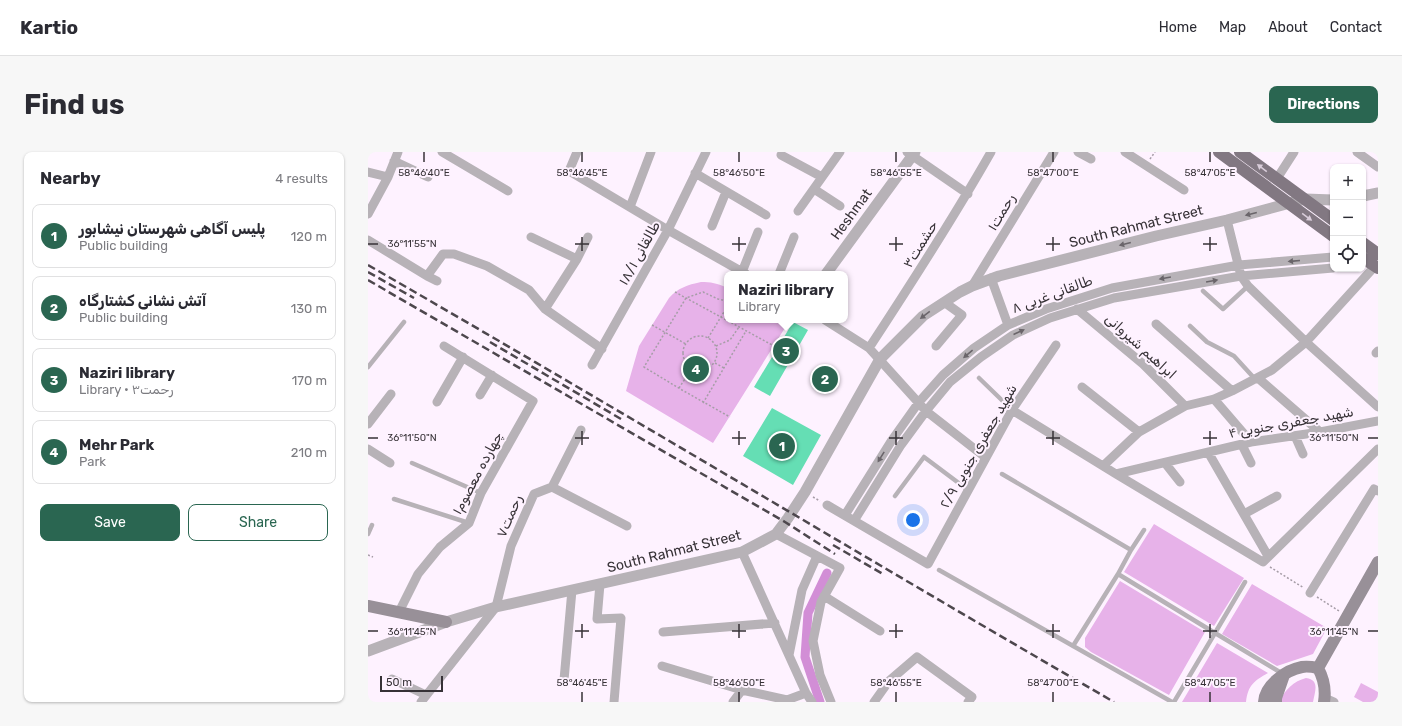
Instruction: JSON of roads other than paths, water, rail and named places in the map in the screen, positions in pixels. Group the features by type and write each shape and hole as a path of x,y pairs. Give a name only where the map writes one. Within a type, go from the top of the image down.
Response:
{"main road":[{"path":"1219,152 1330,234"},
{"path":"1243,153 1276,180 1330,218"},
{"path":"1369,251 1376,267"},
{"path":"1318,668 1378,562"},
{"path":"368,606 446,622"},
{"path":"1264,702 1265,695 1274,683 1284,675 1303,667 1318,668"},
{"path":"1318,668 1325,686 1326,701"},
{"path":"1276,702 1284,675"}],"street":[{"path":"368,214 388,177 398,152"},
{"path":"442,152 508,191"},
{"path":"577,152 569,171 740,271"},
{"path":"630,207 651,152"},
{"name":"طالقانی ۱۸/۱","path":"592,365 668,230 706,152"},
{"path":"798,210 840,152"},
{"name":"حشمت۳","path":"869,348 922,268 968,194 991,152"},
{"name":"رحمت۱","path":"972,286 1054,152"},
{"path":"1126,152 1184,190"},
{"path":"1276,180 1294,152"},
{"path":"1357,152 1378,167"},
{"path":"912,153 968,194"},
{"name":"Heshmat","path":"828,271 912,153"},
{"path":"781,155 822,177"},
{"path":"394,161 428,177"},
{"path":"368,172 388,177"},
{"path":"695,173 766,215"},
{"path":"814,189 840,206"},
{"path":"712,226 726,192"},
{"path":"1366,195 1378,193"},
{"name":"South Rahmat Street","path":"368,651 446,622 496,607 742,552 776,534 805,492 880,359 923,316 972,286 991,278 1156,236 1227,220 1305,199 1330,200"},
{"path":"1227,220 1241,276 1248,286 1306,342 1378,407"},
{"path":"745,271 758,232"},
{"path":"531,237 577,259"},
{"path":"780,271 794,237"},
{"path":"545,309 577,259 588,238"},
{"path":"368,240 436,281"},
{"path":"427,276 443,254 454,254 487,266 529,290 545,309 602,349"},
{"name":"طالقانی غربی ۸","path":"845,515 892,440 919,402 943,375 974,348 1008,325 1046,308 1112,288 1239,265 1330,257"},
{"path":"1103,466 1139,432 1185,406 1214,399 1257,379 1272,370 1306,342 1376,267"},
{"name":"طالقانی غربی ۸","path":"854,521 901,445 950,382 1013,334 1050,318 1114,298 1241,276 1330,268"},
{"path":"991,278 1008,325"},
{"path":"936,346 962,315 944,302"},
{"name":"ابراهیم شیروانی","path":"1077,309 1143,364 1185,406"},
{"path":"830,323 869,348 926,411 985,457"},
{"path":"1156,324 1232,391"},
{"path":"990,338 996,346"},
{"name":"شهید جعفری جنوبی ۲/۹","path":"854,521 928,564 1012,410 1056,345"},
{"path":"444,346 492,375 480,394"},
{"path":"437,402 463,357"},
{"name":"چهارده معصوم۱","path":"399,612 418,574 440,547 469,523 481,493 533,401 492,375"},
{"path":"1257,379 1320,432"},
{"path":"1082,387 1139,432"},
{"path":"368,424 391,394"},
{"path":"1214,399 1246,443 1251,463"},
{"path":"1012,410 1116,474 1266,559"},
{"name":"شهید جعفری جنوبی ۴","path":"1116,474 1246,443 1320,432 1378,420"},
{"path":"581,430 552,486 627,526"},
{"path":"1295,436 1303,454"},
{"path":"368,449 390,463"},
{"path":"1266,559 1378,449"},
{"path":"1208,452 1244,514 1266,559"},
{"path":"1165,462 1180,482"},
{"name":"رحمت۷","path":"496,607 511,546 534,494 552,486"},
{"path":"1310,592 1374,489 1378,491"},
{"path":"1244,514 1277,496"},
{"path":"827,505 854,521"},
{"path":"776,534 840,568 821,602 813,641 820,675 831,702"},
{"path":"742,552 806,694 812,702"},
{"path":"789,655 802,590 817,556"},
{"path":"600,584 597,619 621,618 614,702"},
{"path":"564,680 572,590"},
{"path":"824,596 880,631"},
{"path":"392,679 423,698 496,607"},
{"path":"663,632 774,623"},
{"path":"874,702 889,681 917,657 972,697 968,702"},
{"path":"662,666 742,690 786,701 806,694"},
{"path":"733,702 742,690"}],"lane":[{"path":"1203,291 1223,309 1248,286"},
{"path":"368,367 404,322"},
{"path":"1190,326 1207,342 1234,356 1257,379"},
{"path":"979,378 1012,410"},
{"path":"896,496 924,457 968,490"},
{"path":"412,463 481,493"},
{"path":"1002,474 1131,550"},
{"path":"394,499 469,523"},
{"path":"368,534 372,526"},
{"path":"1073,646 1144,530"},
{"path":"939,570 1173,702 1245,582"},
{"path":"1118,574 1284,675"}],"waterway":[{"path":"820,702 805,657 808,613 827,573"}],"railway":[{"path":"368,265 1114,702"},
{"path":"368,272 414,298"},
{"path":"368,280 785,522 835,554"},
{"path":"490,342 621,419"},
{"path":"833,545 883,574"}],"place":[{"name":"Naziri library","path":"786,351"},
{"name":"Mehr Park","path":"696,369"},
{"name":"آتش نشانی کشتارگاه","path":"825,379"},
{"name":"پلیس آگاهی شهرستان نیشابور","path":"782,446"}]}
